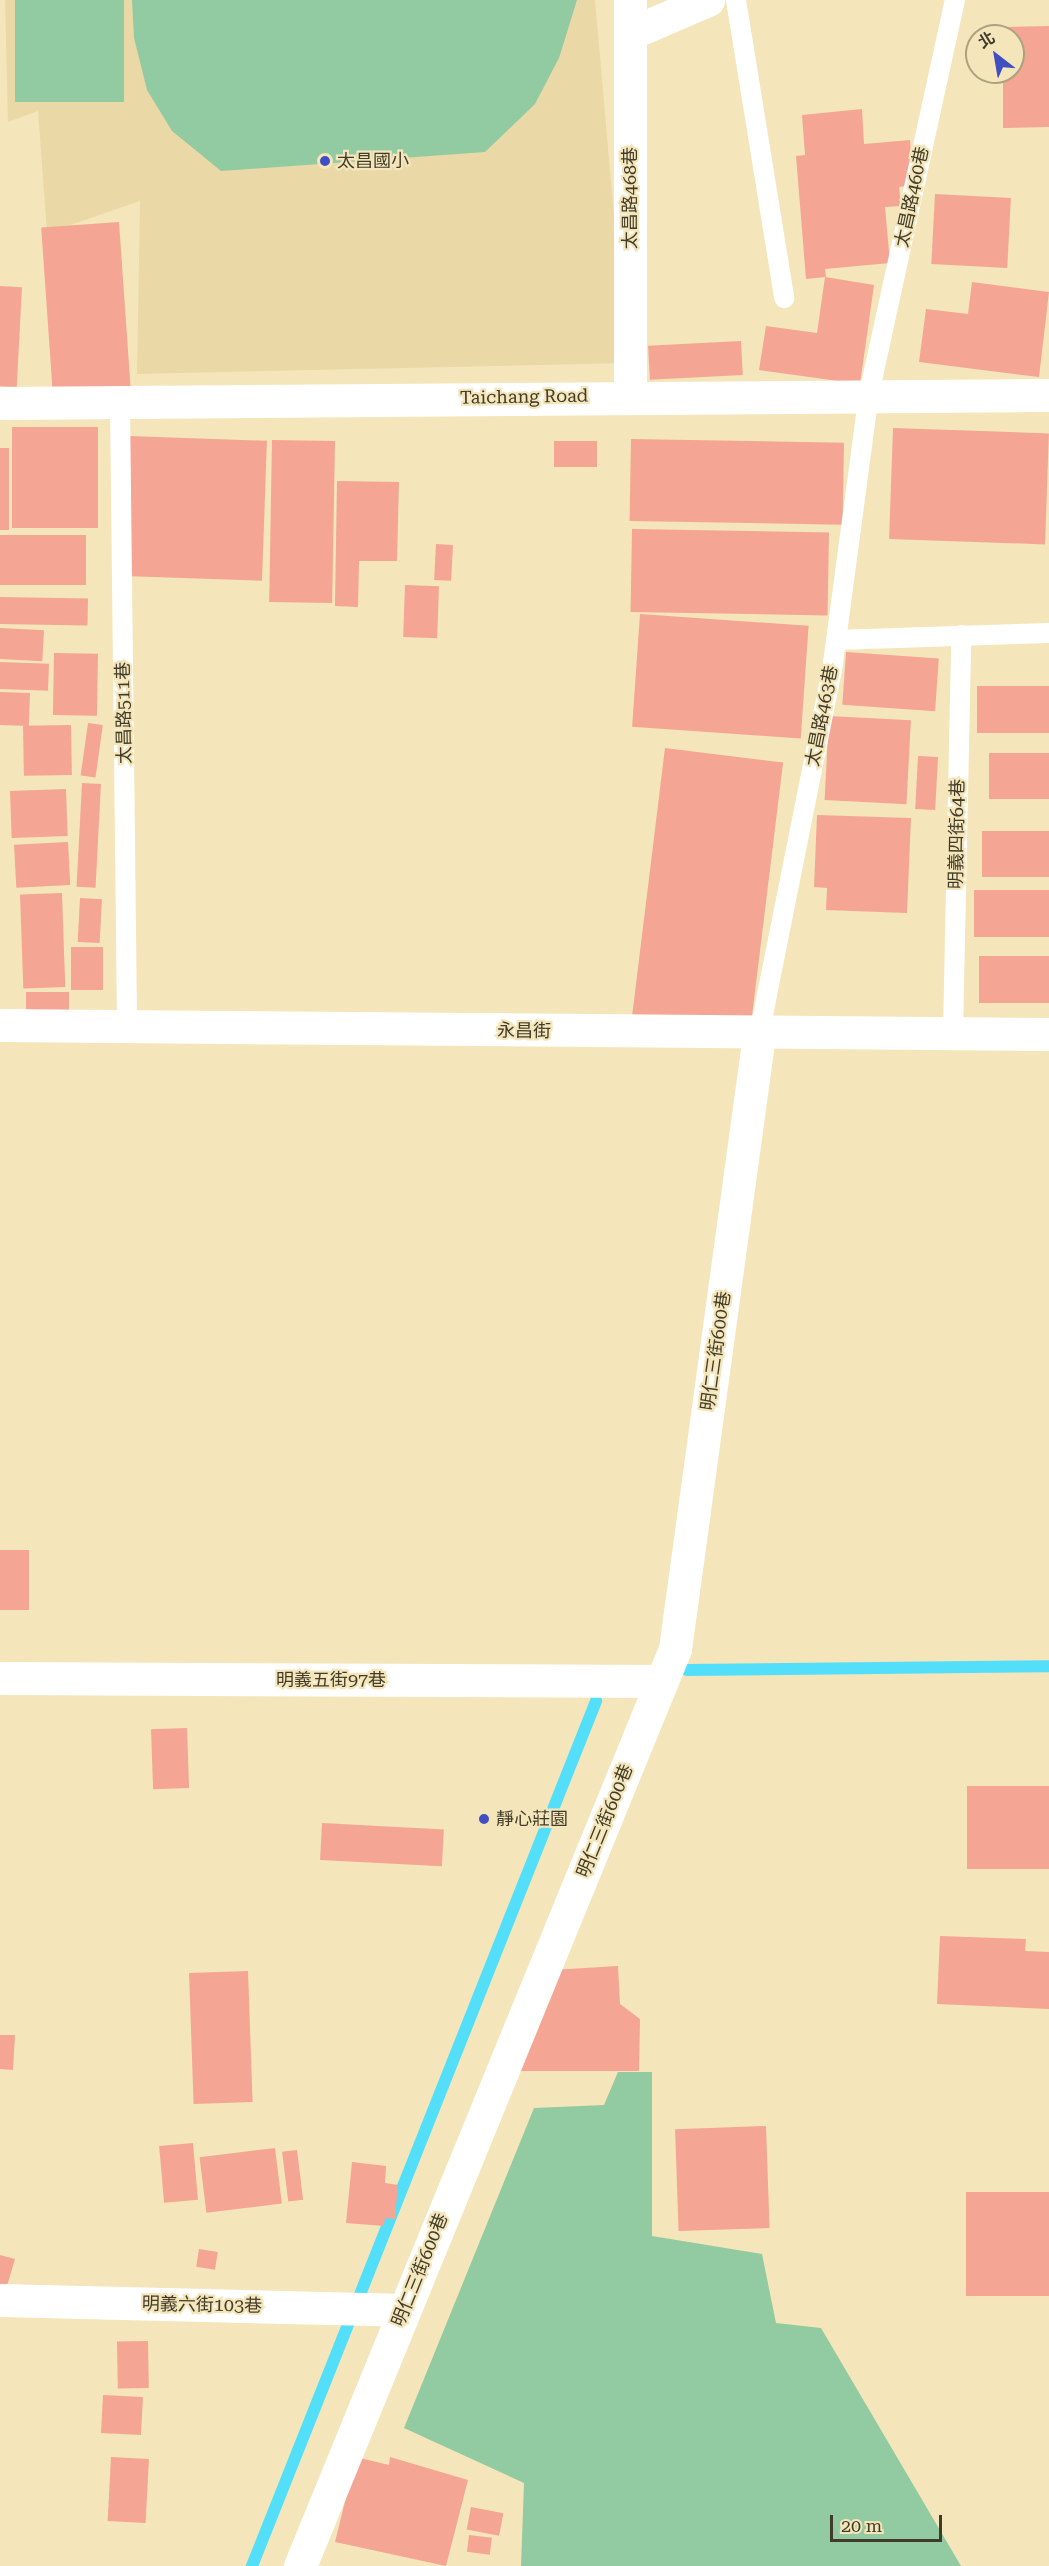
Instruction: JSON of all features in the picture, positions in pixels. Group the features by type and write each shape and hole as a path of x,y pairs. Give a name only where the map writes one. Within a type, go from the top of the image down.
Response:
{"street":[{"name":"太昌路468巷","path":"630,0 632,33 630,396"},
{"path":"632,33 708,0"},
{"name":"Taichang Road","path":"0,402 869,394 1049,395"},
{"name":"永昌街","path":"0,1025 127,1023 759,1035 1049,1034"},
{"name":"明仁三街600巷","path":"300,2566 675,1649 759,1035"},
{"name":"明義五街97巷","path":"0,1678 662,1681"},
{"name":"明義六街103巷","path":"0,2300 404,2310"}],"lane":[{"path":"736,0 784,298"},
{"name":"太昌路460巷","path":"869,394 955,0"},
{"name":"太昌路463巷","path":"759,1035 836,640 869,394"},
{"name":"太昌路511巷","path":"120,402 127,1023"},
{"path":"836,640 1049,633"},
{"name":"明義四街64巷","path":"953,1033 961,635"}],"shaded area":[{"name":"太昌國小","path":"5,0 595,0 627,363 137,374 140,201 47,233 38,111 8,122"}],"green space":[{"path":"15,0 124,0 124,102 15,102"},
{"path":"132,0 577,0 559,58 535,104 485,152 221,171 172,131 147,90 134,38"},
{"path":"618,2072 652,2072 652,2236 762,2254 776,2323 821,2328 961,2566 521,2566 524,2483 404,2428 534,2108 604,2105"}],"building":[{"path":"1049,26 1049,127 1003,128 1003,84 1025,84 1025,27"},
{"path":"862,109 864,144 910,140 914,185 899,187 901,206 885,207 890,263 825,269 826,277 806,279 796,156 805,155 802,115"},
{"path":"935,194 1011,198 1007,268 931,264"},
{"path":"119,222 131,394 53,399 41,227"},
{"path":"825,277 874,285 860,384 759,370 766,326 817,333"},
{"path":"972,282 1049,292 1039,377 919,362 926,309 968,314"},
{"path":"0,286 22,287 17,387 0,386"},
{"path":"741,341 743,375 650,380 648,346"},
{"path":"12,427 98,427 98,528 12,528"},
{"path":"893,428 1049,433 1045,544 889,539"},
{"path":"129,436 267,441 262,581 124,576"},
{"path":"631,439 844,443 843,525 630,521"},
{"path":"272,440 335,441 332,603 269,602"},
{"path":"554,441 597,441 597,467 554,467"},
{"path":"0,448 9,448 9,530 0,530"},
{"path":"337,481 399,482 397,561 359,561 358,607 335,606"},
{"path":"632,529 829,532 828,615 631,612"},
{"path":"0,535 86,535 86,585 0,585"},
{"path":"436,544 453,545 451,581 434,580"},
{"path":"405,585 439,586 437,638 403,637"},
{"path":"0,597 88,599 88,626 0,624"},
{"path":"640,614 809,626 801,739 632,727"},
{"path":"0,628 44,630 42,661 0,659"},
{"path":"846,652 939,658 935,711 842,705"},
{"path":"54,653 98,654 97,716 53,715"},
{"path":"0,662 49,664 48,691 0,689"},
{"path":"977,686 1049,686 1049,733 977,733"},
{"path":"0,692 30,693 29,726 0,725"},
{"path":"829,716 911,720 906,804 825,800"},
{"path":"88,723 103,725 95,778 81,775"},
{"path":"71,725 72,775 24,776 23,726"},
{"path":"665,748 783,763 750,1031 632,1017"},
{"path":"989,753 1049,753 1049,799 989,799"},
{"path":"918,756 938,757 935,810 915,809"},
{"path":"82,783 101,784 96,888 77,887"},
{"path":"66,789 68,836 12,838 10,791"},
{"path":"817,815 911,818 907,913 826,910 827,888 814,887"},
{"path":"982,831 1049,831 1049,877 982,877"},
{"path":"68,842 70,885 16,888 14,845"},
{"path":"974,890 1049,890 1049,937 974,937"},
{"path":"62,893 65,987 23,988 20,894"},
{"path":"80,898 102,899 100,943 78,942"},
{"path":"71,947 103,947 103,990 71,990"},
{"path":"979,956 1049,956 1049,1003 979,1003"},
{"path":"26,992 69,992 69,1013 26,1013"},
{"path":"0,1550 29,1550 29,1610 0,1610"},
{"path":"187,1728 189,1788 153,1789 151,1729"},
{"path":"967,1786 1049,1786 1049,1869 967,1869"},
{"path":"322,1823 444,1829 442,1866 320,1860"},
{"path":"940,1936 1026,1939 1025,1951 1049,1952 1049,2009 937,2004"},
{"path":"618,1966 620,2004 640,2019 639,2071 519,2071 552,1970"},
{"path":"248,1971 253,2102 194,2104 189,1973"},
{"path":"0,2035 15,2035 13,2070 0,2069"},
{"path":"766,2126 770,2228 679,2231 675,2129"},
{"path":"193,2143 198,2200 164,2203 159,2146"},
{"path":"275,2148 282,2204 206,2213 200,2157"},
{"path":"297,2150 303,2200 288,2201 282,2152"},
{"path":"352,2162 386,2166 385,2183 398,2185 395,2219 385,2218 384,2226 346,2223"},
{"path":"966,2192 1049,2192 1049,2296 966,2296"},
{"path":"199,2249 218,2252 215,2270 196,2267"},
{"path":"0,2255 15,2259 6,2289 0,2288"},
{"path":"148,2341 149,2388 118,2389 117,2342"},
{"path":"103,2395 143,2397 141,2435 101,2433"},
{"path":"111,2457 149,2459 146,2523 108,2521"},
{"path":"356,2457 389,2465 390,2457 468,2480 446,2566 335,2542"},
{"path":"471,2507 503,2513 499,2536 467,2530"},
{"path":"469,2535 492,2538 490,2555 467,2552"}],"waterway":[{"path":"687,1670 1049,1666"},
{"path":"252,2566 596,1701"}],"place":[{"name":"太昌國小","path":"325,161"},
{"name":"靜心莊園","path":"484,1819"}]}
